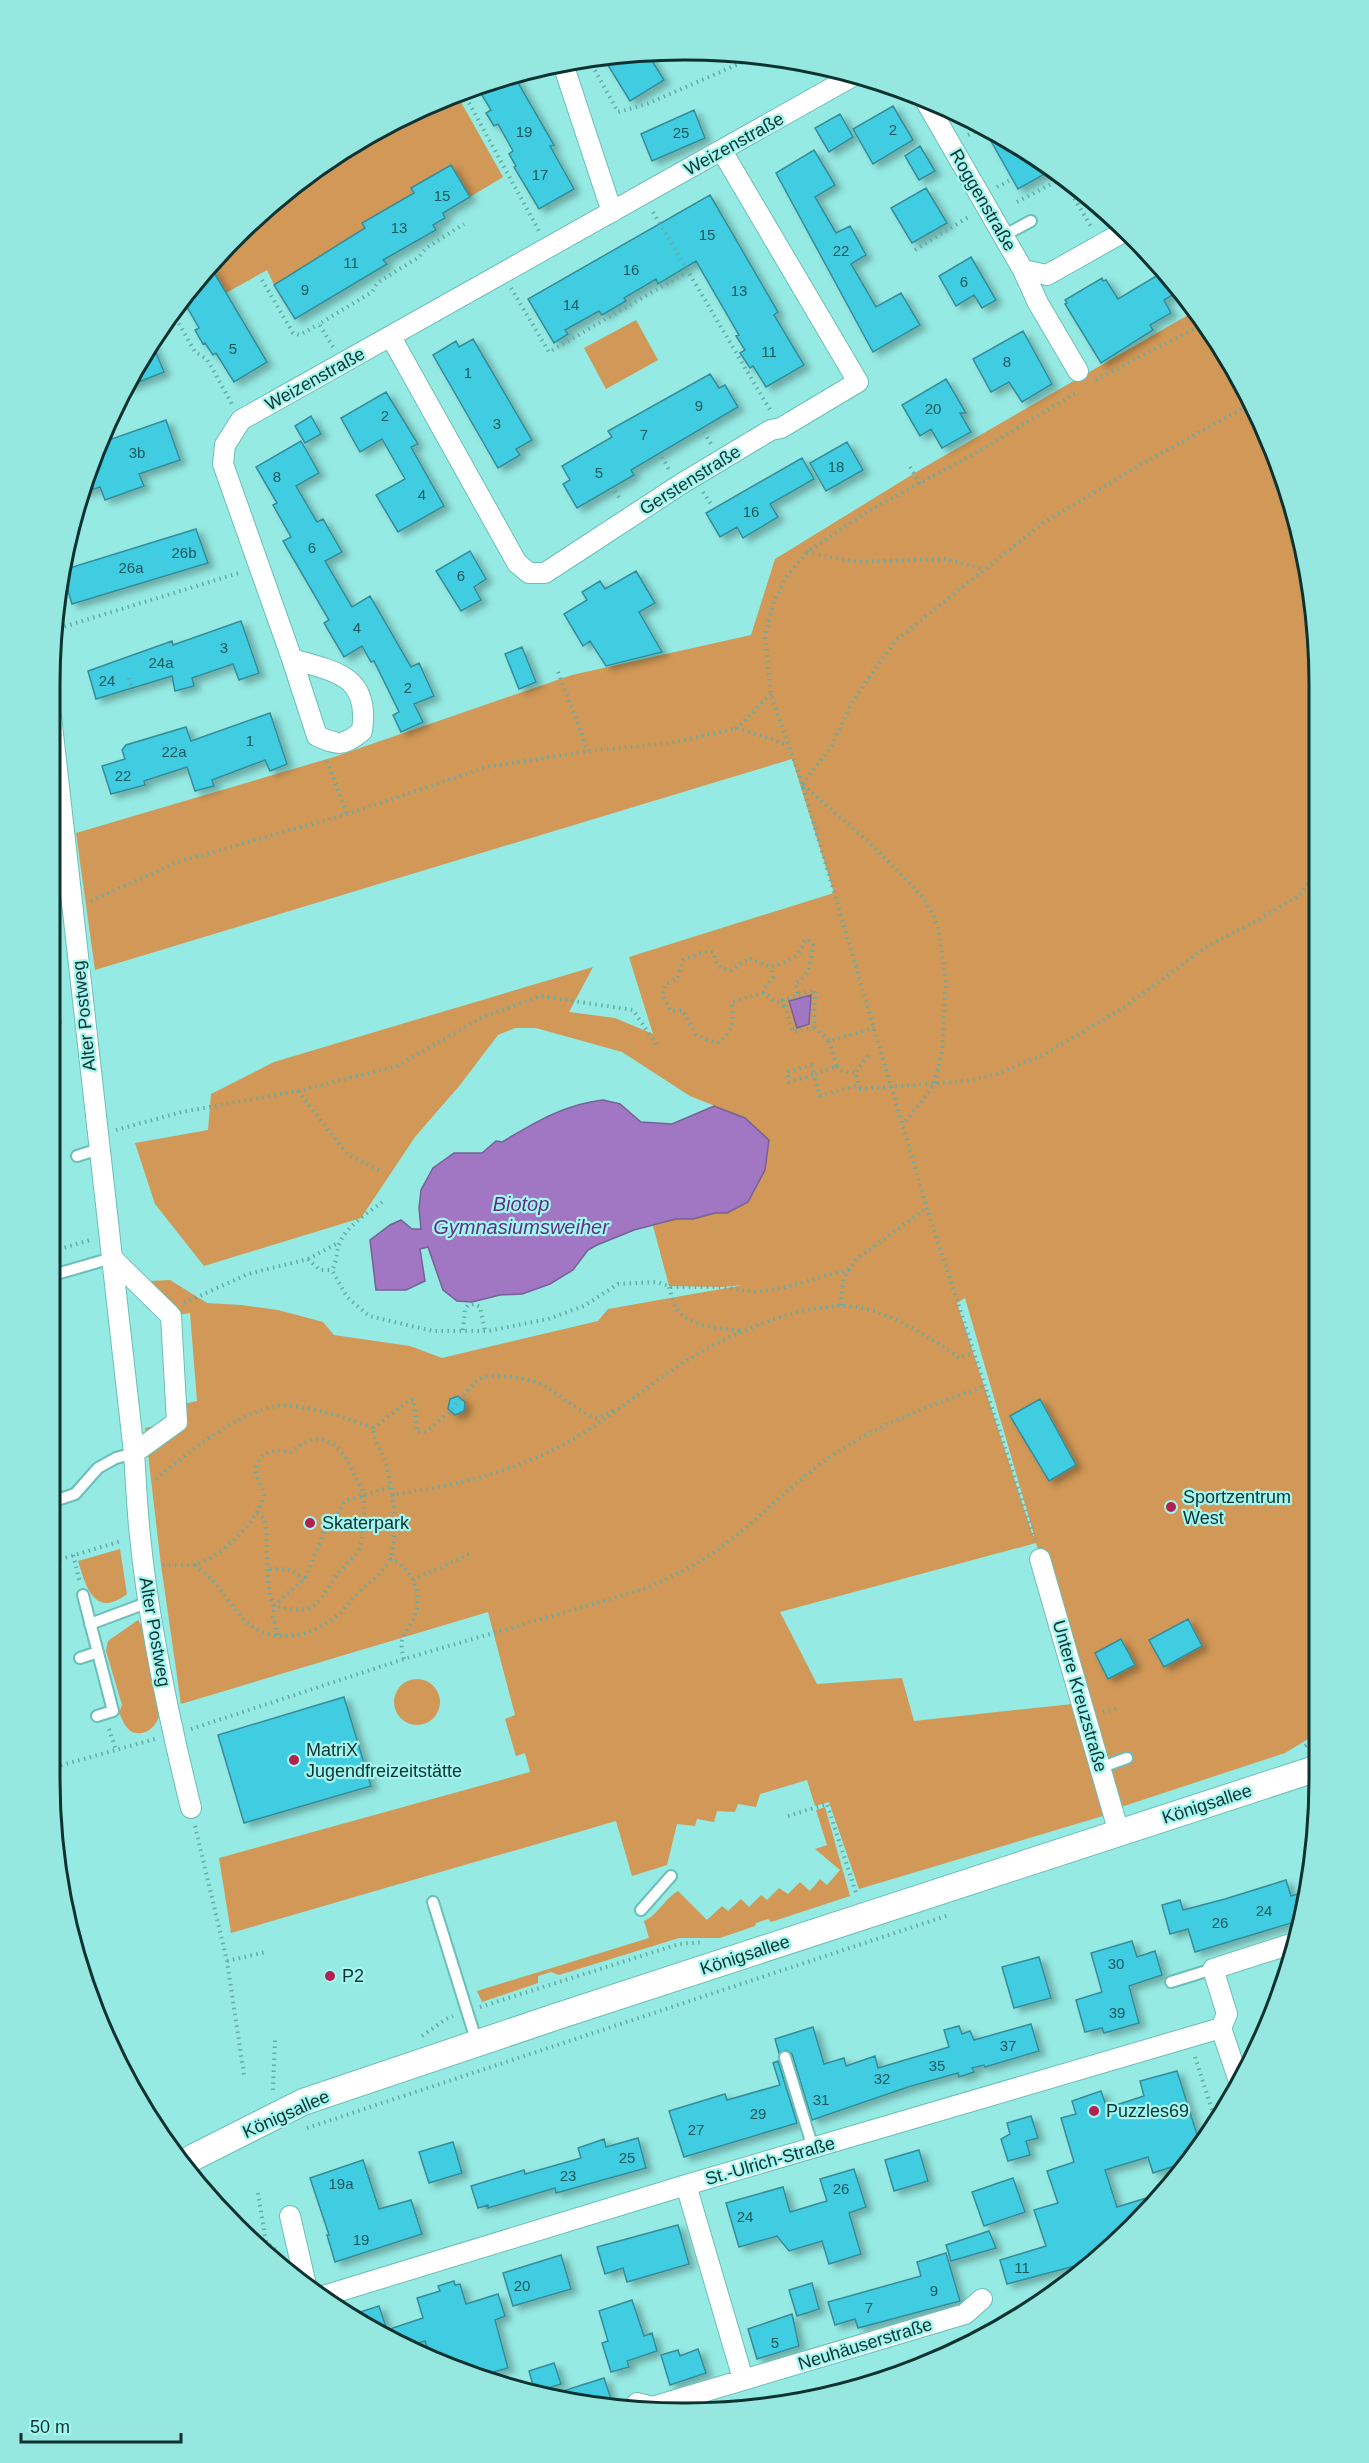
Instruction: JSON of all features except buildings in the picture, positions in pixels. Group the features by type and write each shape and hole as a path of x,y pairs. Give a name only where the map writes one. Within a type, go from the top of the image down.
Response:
{"street":[{"path":"566,72 612,212"},
{"name":"Weizenstraße","path":"317,735 223,464 225,445 242,420 722,151 843,80"},
{"name":"Roggenstraße","path":"933,112 989,198 1003,236 1023,270 1038,303 1078,371"},
{"name":"Gerstenstraße","path":"390,337 517,563 529,573 545,573 681,484 771,430 781,428 858,382 722,151"},
{"name":"Roggenstraße","path":"1023,270 1047,275 1118,236"},
{"path":"292,659 330,670 352,681 361,697 365,714 362,731 351,740 335,744 317,735"},
{"name":"Alter Postweg","path":"60,800 74,906 98,1142 134,1453 144,1567 173,1735 191,1808"},
{"path":"112,1258 171,1316 177,1422 134,1453"},
{"name":"Untere Kreuzstraße","path":"1040,1558 1102,1767 1119,1833"},
{"name":"Königsallee","path":"190,2160 303,2102 1309,1771"},
{"path":"1236,2072 1221,2028 1227,2014 1213,1969 1286,1945"},
{"name":"St.-Ulrich-Straße","path":"332,2293 686,2185 1221,2028"},
{"path":"686,2185 743,2379"},
{"path":"290,2216 303,2273"},
{"name":"Neuhäuserstraße","path":"666,2403 965,2314 982,2299"}],"lane":[{"path":"1003,236 1032,221"},
{"path":"77,1156 98,1142"},
{"path":"60,1273 112,1258"},
{"path":"60,1500 75,1494 98,1468 116,1458 134,1453"},
{"path":"83,1595 113,1711 101,1715"},
{"path":"90,1624 149,1602"},
{"path":"80,1658 98,1652"},
{"path":"1102,1767 1127,1758"},
{"path":"641,1910 671,1876"},
{"path":"433,1902 477,2043"},
{"path":"1171,1982 1213,1969"},
{"path":"785,2057 813,2148"}],"path":[{"path":"593,67 618,112 647,104 742,63"},
{"path":"469,103 548,248"},
{"path":"963,138 975,132"},
{"path":"915,250 1012,179"},
{"path":"1017,202 1055,182"},
{"path":"1069,193 1101,245"},
{"path":"643,195 781,428"},
{"path":"262,280 293,333 300,335 372,292 377,283 419,257 426,248 464,224"},
{"path":"503,274 549,352 687,272"},
{"path":"177,321 195,352 207,358 242,420"},
{"path":"319,324 342,363"},
{"path":"1040,1558 927,1208 802,784 771,694 765,635 774,602 787,576 807,552 868,512 981,450 1086,386 1197,327"},
{"path":"802,784 830,749 852,702 895,641 1043,523 1140,465 1244,407"},
{"path":"910,467 920,484"},
{"path":"807,552 856,562 946,559 983,569"},
{"path":"63,627 260,567"},
{"path":"558,672 588,751"},
{"path":"129,678 133,694"},
{"path":"737,728 771,694"},
{"path":"74,906 86,903 178,862 347,814 487,767 588,751 672,743 737,728 787,744"},
{"path":"317,735 347,814"},
{"path":"802,784 864,838 911,884 927,903 938,925 946,983 946,1015 934,1085 903,1125"},
{"path":"837,1066 814,1075 789,1082 787,1072 811,1065 814,1075 820,1096 854,1086 860,1089 934,1085 997,1074 1052,1049 1123,1008 1206,947 1300,895 1309,882"},
{"path":"764,993 732,1002 732,1026 729,1035 717,1043 696,1035 682,1010 671,1011 662,996 666,984 678,978 683,960 704,952 713,952 718,966 730,971 749,958 771,967 791,960 802,950 804,942 808,939 813,945 811,966 806,976 795,984 798,995"},
{"path":"764,993 765,987 773,977 771,967"},
{"path":"814,1027 793,1032 783,1000 815,990 814,1027 829,1041 840,1070 855,1073"},
{"path":"764,993 783,1006"},
{"path":"98,1142 182,1112 298,1091 397,1066 481,1018 540,996 633,1010 658,1047"},
{"path":"829,1041 874,1028"},
{"path":"855,1073 869,1055"},
{"path":"855,1073 860,1089"},
{"path":"298,1091 347,1154 379,1170"},
{"path":"148,1294 182,1304 248,1274 308,1259 339,1243 352,1226 382,1202"},
{"path":"841,1305 843,1280 856,1259 927,1208"},
{"path":"60,1249 94,1239"},
{"path":"332,1270 338,1260 339,1243"},
{"path":"308,1259 320,1270 332,1270"},
{"path":"332,1270 347,1297 369,1316 427,1331 485,1331 548,1319 584,1306 618,1284 657,1282 669,1286 722,1287 757,1292 786,1287 850,1269"},
{"path":"669,1286 675,1307 683,1315 700,1324 744,1331"},
{"path":"463,1330 465,1309 468,1305 474,1304 480,1307 485,1331"},
{"path":"391,1495 438,1488 481,1477 540,1456 595,1426 665,1374 702,1351 744,1331 800,1311 841,1305 872,1312 909,1326 958,1358 973,1353"},
{"path":"373,1428 410,1400 414,1400 417,1432 426,1432 451,1410 479,1378 489,1375 502,1375 543,1384 578,1411 596,1419 624,1406"},
{"path":"60,1766 173,1735 404,1659 621,1596 677,1574 718,1549 823,1462 862,1437 984,1386"},
{"path":"137,1487 149,1485 188,1453 236,1421 280,1405 348,1418 373,1428"},
{"path":"195,1564 217,1585 236,1613 262,1632 278,1635 297,1634 319,1629 339,1614 361,1590 379,1575 390,1559 395,1527 390,1487 382,1452 373,1437 373,1428"},
{"path":"144,1567 195,1564 222,1551 257,1512 263,1494 256,1472 258,1462 267,1453 277,1450 291,1453 311,1439 323,1439 336,1445 346,1459 364,1496 361,1546 354,1557 341,1568 318,1602 308,1610 294,1612 274,1606"},
{"path":"274,1606 305,1579 323,1535 345,1501 390,1487"},
{"path":"257,1512 264,1519 266,1526 270,1569 268,1590 274,1606 273,1617 278,1635"},
{"path":"60,1559 140,1536"},
{"path":"413,1580 469,1554"},
{"path":"73,1556 77,1570"},
{"path":"390,1559 400,1562 413,1580 418,1598 416,1613 405,1631 400,1646 404,1659"},
{"path":"270,1569 288,1569 305,1579"},
{"path":"101,1715 116,1750"},
{"path":"788,1816 827,1804 858,1897"},
{"path":"191,1808 227,1961 244,2075"},
{"path":"297,2132 954,1914"},
{"path":"227,1961 266,1952"},
{"path":"1188,2037 1213,2111"},
{"path":"273,2090 275,2038"},
{"path":"258,2193 266,2241"},
{"path":"270,2245 276,2250 297,2244"}],"shaded area":[{"path":"461,102 503,177 470,197 451,165 412,188 414,193 362,223 365,228 274,285 267,270 226,293 215,274 243,243 304,189 338,165 408,124"},
{"path":"1188,315 1225,372 1245,408 1276,484 1288,523 1304,603 1308,644 1309,1738 1285,1753 1121,1807 1113,1813 859,1889 829,1802 815,1806 807,1780 760,1794 756,1807 738,1804 735,1812 717,1811 714,1822 697,1819 695,1826 677,1824 667,1865 632,1876 616,1821 231,1933 219,1858 530,1772 525,1753 516,1756 505,1719 515,1715 488,1612 181,1704 161,1565 145,1428 188,1419 180,1405 197,1401 190,1313 171,1316 148,1294 151,1281 170,1280 207,1303 278,1310 323,1322 334,1335 410,1346 442,1358 598,1321 608,1309 744,1285 669,1286 653,1226 676,1219 693,1219 715,1213 727,1213 745,1118 690,1096 622,1052 536,1028 515,1028 498,1035 460,1085 415,1137 361,1218 204,1266 155,1204 135,1143 208,1130 211,1094 274,1062 593,967 569,1012 615,1018 653,1034 629,957 834,893 792,759 95,970 76,833 334,757 572,675 751,635 775,559 923,468","holes":["965,1298 1034,1535 957,1303","1036,1543 1082,1703 914,1721 902,1678 817,1684 780,1612"]},
{"path":"636,320 658,360 606,389 584,348"},
{"path":"120,1549 127,1594 116,1601 107,1603 99,1601 88,1589 78,1561"},
{"path":"138,1620 145,1631 156,1681 160,1713 152,1728 137,1733 127,1727 119,1713 122,1705 106,1651 108,1641"},
{"path":"417,1679 433,1686 440,1702 433,1718 417,1725 401,1718 394,1702 401,1686"},
{"path":"825,1807 850,1896 771,1922 768,1919 720,1938 679,1938 559,1975 551,1972 538,1976 538,1983 482,2002 477,1991 649,1938 644,1921 678,1891 707,1920 722,1906 728,1911 741,1899 749,1907 761,1895 767,1900 779,1888 788,1894 800,1882 810,1891 820,1879 827,1885 840,1870 815,1849 827,1845 816,1810"}],"water":[{"path":"811,995 809,1024 797,1028 789,1001"},
{"name":"Biotop Gymnasiumsweiher","path":"603,1100 620,1104 641,1122 672,1124 714,1106 745,1118 769,1140 765,1170 748,1202 727,1213 715,1213 693,1219 676,1219 634,1230 597,1245 588,1250 573,1270 550,1284 522,1294 500,1295 472,1302 457,1301 443,1290 428,1247 420,1249 425,1281 406,1290 376,1290 370,1240 401,1220 412,1229 421,1229 419,1208 421,1190 433,1168 454,1153 482,1153 496,1141 502,1142 550,1115 589,1102"}],"place":[{"name":"Sportzentrum West","path":"1171,1507"},
{"name":"Skaterpark","path":"310,1523"},
{"name":"MatriX Jugendfreizeitstätte","path":"294,1760"},
{"name":"P2","path":"330,1976"},
{"name":"Puzzles69","path":"1094,2111"}]}
